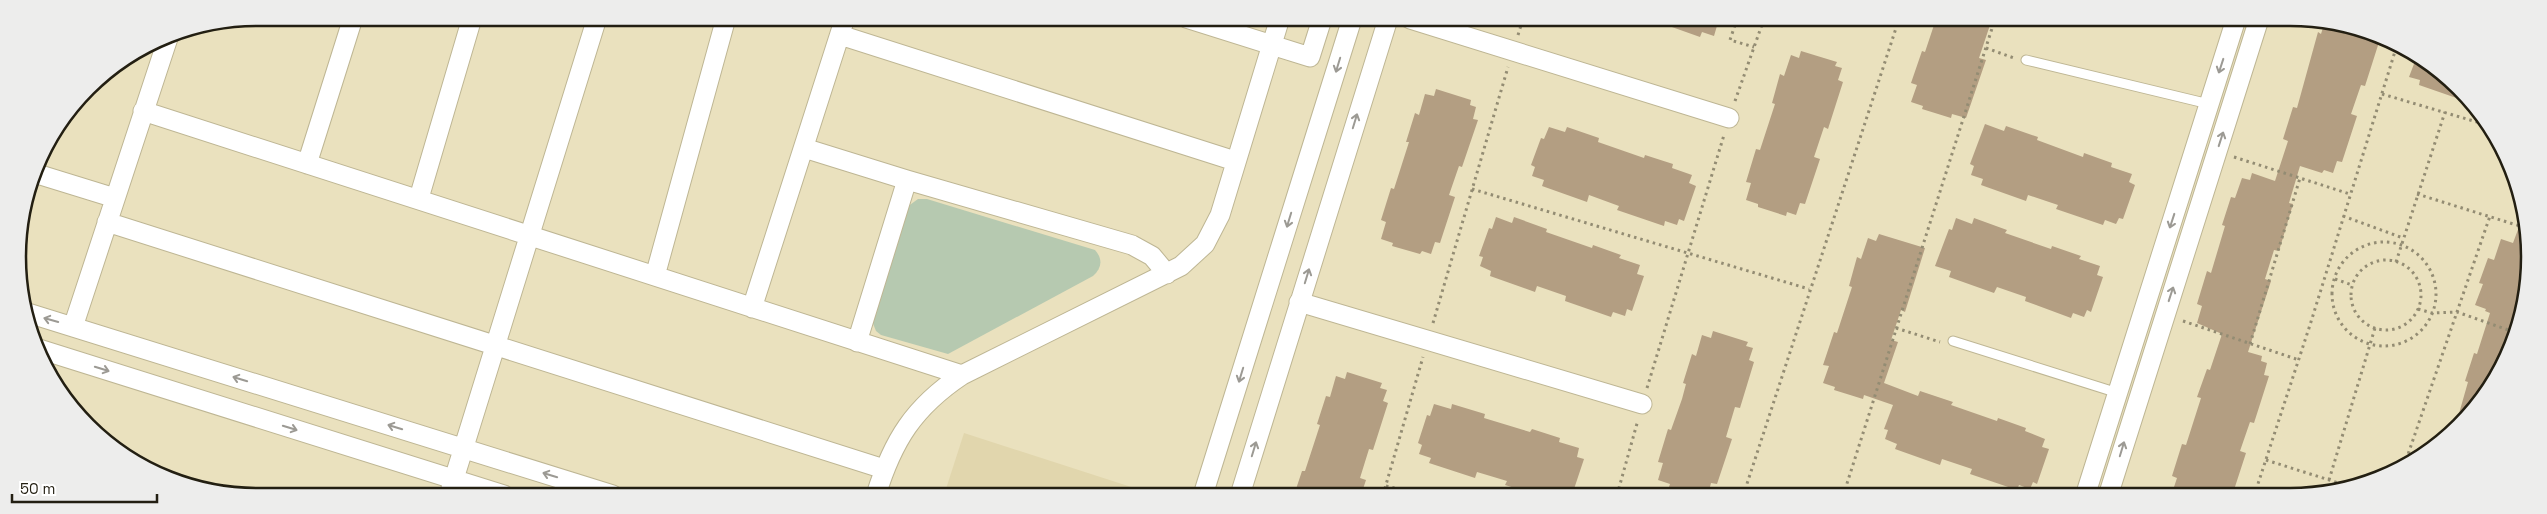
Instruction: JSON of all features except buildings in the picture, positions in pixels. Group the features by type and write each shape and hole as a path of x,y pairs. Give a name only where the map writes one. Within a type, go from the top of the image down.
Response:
{"street":[{"path":"307,164 350,26"},
{"path":"419,198 470,26"},
{"path":"47,352 451,487 595,26"},
{"path":"655,276 724,26"},
{"path":"1213,26 1310,57 1320,26"},
{"path":"878,488 884,469 902,432 914,415 929,400 962,375 1167,274 1194,256 1213,230 1229,185 1277,26"},
{"path":"1205,488 1350,26"},
{"path":"1242,488 1386,26"},
{"path":"1434,26 1513,49 1729,118"},
{"path":"2088,488 2234,26"},
{"path":"2111,488 2257,26"},
{"path":"752,308 843,27 1235,161"},
{"path":"73,326 165,46"},
{"path":"144,111 419,198 530,236 962,375"},
{"path":"804,148 1132,245 1152,256 1167,274"},
{"path":"41,175 115,198"},
{"path":"857,342 907,180"},
{"path":"107,222 884,469"},
{"path":"1299,302 1642,404"},
{"path":"34,315 592,488"}],"lane":[{"path":"2030,61 2209,104"},
{"path":"1955,342 2118,393"}],"path":[{"path":"1394,488 1386,486 1521,26"},
{"path":"1735,26 1730,40 1754,47"},
{"path":"1618,488 1729,118 1762,26"},
{"path":"1746,488 1896,26"},
{"path":"1846,488 1993,26"},
{"path":"1986,48 2027,62 2030,61"},
{"path":"2257,488 2299,360 2394,51"},
{"path":"2382,94 2477,122"},
{"path":"2396,262 2445,112"},
{"path":"2217,152 2350,194"},
{"path":"2250,344 2300,178"},
{"path":"1472,189 1809,289"},
{"path":"2417,194 2519,226"},
{"path":"2343,216 2403,238"},
{"path":"2408,455 2490,216"},
{"path":"2380,242 2401,245 2420,256 2430,270 2435,287 2432,312 2422,329 2407,340 2389,345 2370,344 2354,336 2336,314 2332,297 2334,279 2348,256 2363,247 2380,242"},
{"path":"2386,260 2396,262 2412,272 2417,280 2420,289 2418,308 2404,324 2385,330 2375,328 2365,323 2353,306 2352,285 2362,270 2369,265 2386,260"},
{"path":"2334,279 2352,285"},
{"path":"2418,308 2432,312 2457,312 2509,330"},
{"path":"2165,314 2299,360"},
{"path":"1896,328 1947,344 1955,342"},
{"path":"2329,480 2375,328"},
{"path":"2266,460 2338,482"}],"shaded area":[{"path":"964,433 1134,488 946,488"}],"green space":[{"path":"918,199 927,199 1095,250 1100,260 1100,267 1093,276 948,354 881,335 876,331 872,321 907,207"}]}
